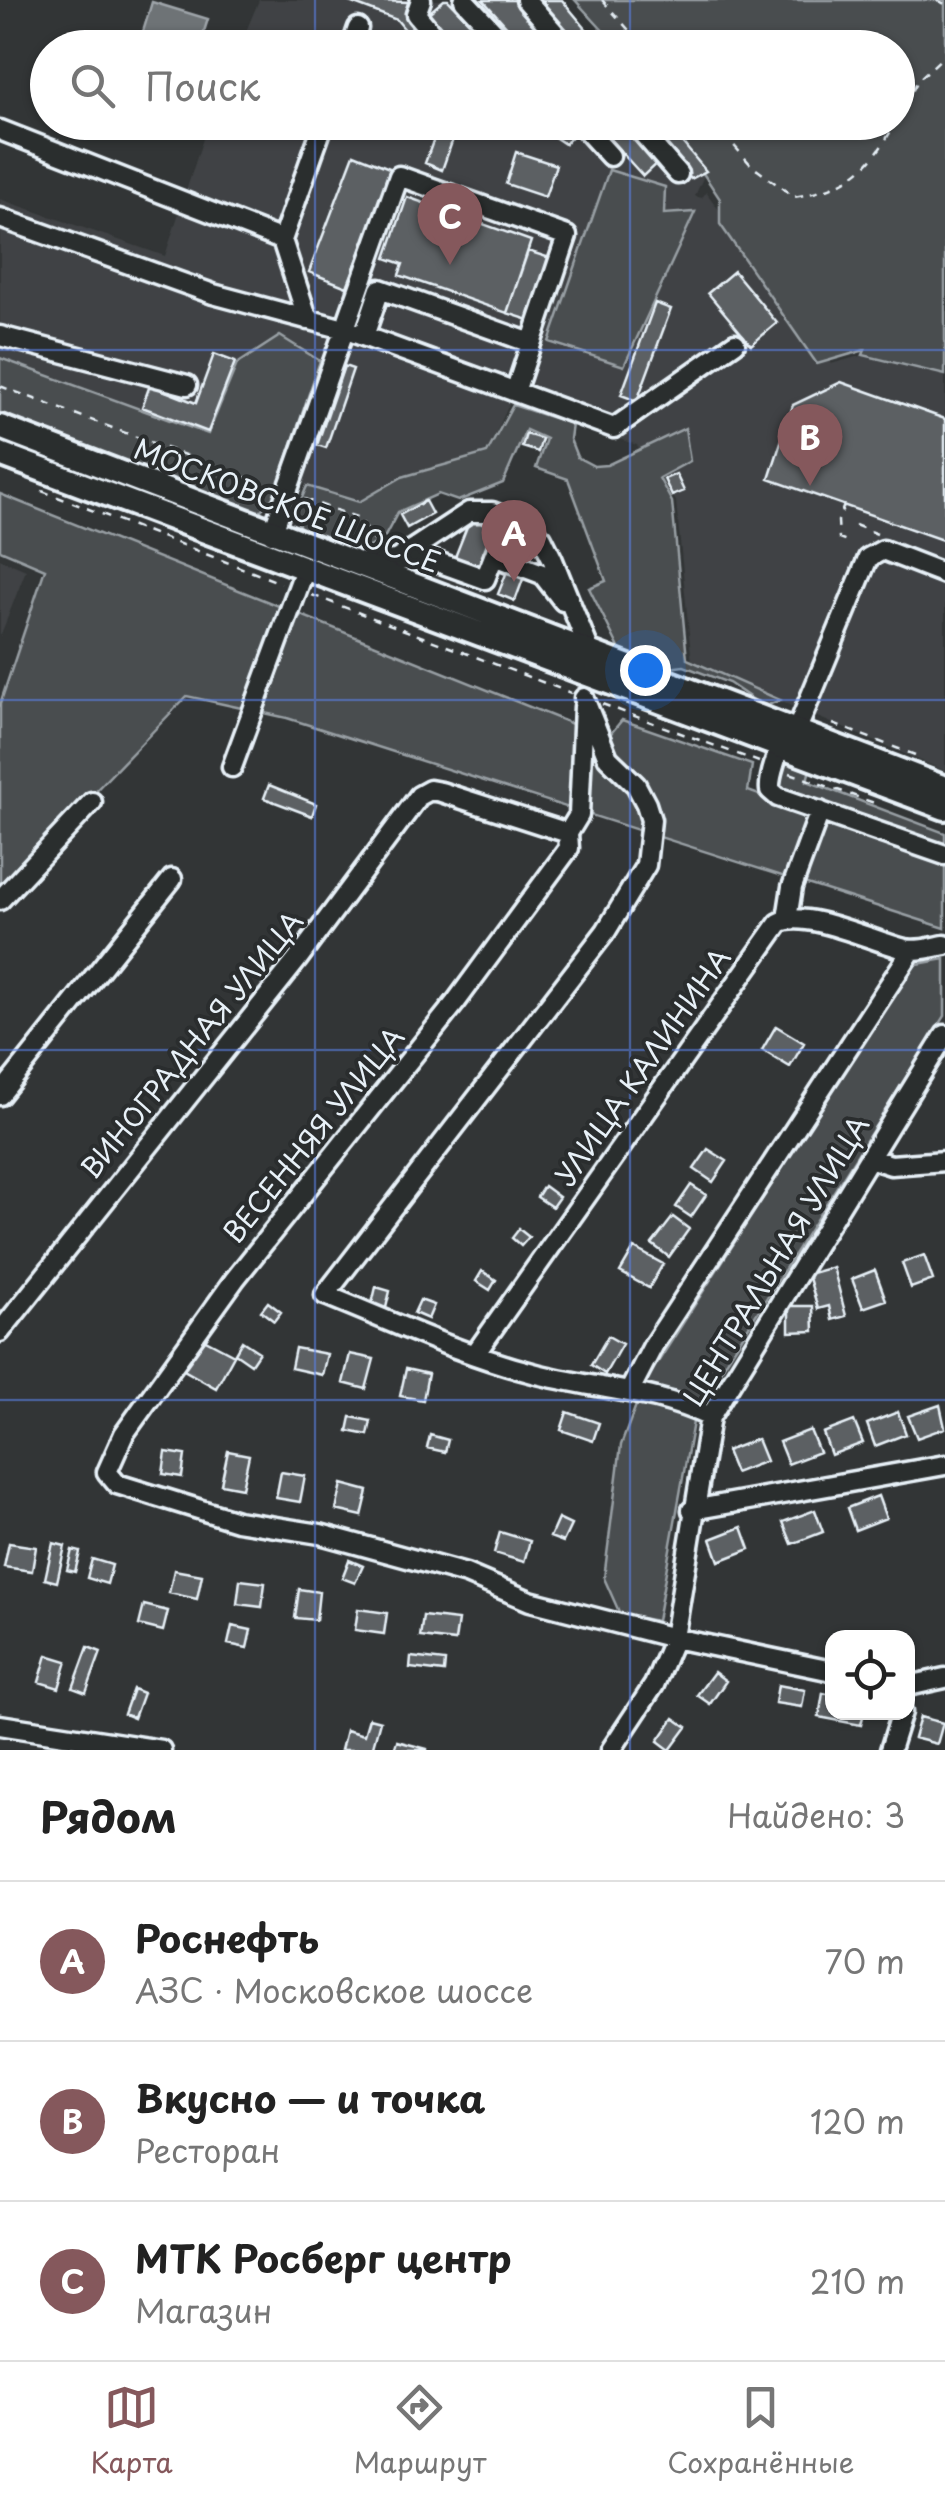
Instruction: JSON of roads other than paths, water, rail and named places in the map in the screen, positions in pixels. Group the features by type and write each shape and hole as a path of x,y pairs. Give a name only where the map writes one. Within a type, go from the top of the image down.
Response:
{"main road":[{"name":"МОСКОВСКОЕ ШОССЕ","path":"0,428 350,564 588,676"},
{"name":"МОСКОВСКОЕ ШОССЕ","path":"0,454 301,579 782,743 945,808"},
{"name":"МОСКОВСКОЕ ШОССЕ","path":"782,743 945,788"}],"street":[{"path":"420,0 416,14 429,30"},
{"path":"464,0 492,30"},
{"path":"526,0 552,30"},
{"path":"0,130 282,240"},
{"path":"308,320 282,240 318,140"},
{"path":"595,140 610,156"},
{"path":"649,140 678,174"},
{"path":"272,534 399,176 567,236 515,392"},
{"path":"0,218 213,294 344,328 614,428 735,344"},
{"path":"364,336 380,290 532,342"},
{"path":"0,336 40,350 187,385"},
{"path":"396,560 469,512 480,510 527,524 542,538 576,617 608,758 636,785 651,820 646,864 640,879 606,932 325,1295 532,1373 663,1396 710,1416"},
{"path":"350,564 435,561 485,579 509,518"},
{"path":"945,574 883,550 868,558 782,743 770,790 820,812 945,855"},
{"path":"494,556 542,574 576,617"},
{"path":"232,767 301,579"},
{"name":"ВЕСЕННЯЯ УЛИЦА","path":"588,676 579,815 568,833 569,848 514,925 190,1340 115,1449 108,1466 117,1484 237,1521 320,1534 466,1574 530,1601 674,1638"},
{"name":"ВИНОГРАДНАЯ УЛИЦА","path":"0,1332 297,960 407,808 425,792 442,792 568,833"},
{"path":"0,900 92,802"},
{"path":"820,812 792,887 787,918 808,920 910,950 945,945"},
{"path":"0,1095 172,879"},
{"name":"УЛИЦА КАЛИНИНА","path":"476,1354 773,930 787,918"},
{"path":"630,1392 654,1344 910,950"},
{"name":"ЦЕНТРАЛЬНАЯ УЛИЦА","path":"611,1750 654,1685 674,1638 710,1416 945,1036"},
{"path":"869,1158 891,1165 945,1161"},
{"path":"692,1510 945,1465"},
{"path":"674,1638 825,1670"},
{"path":"915,1687 945,1678"},
{"path":"890,1750 899,1720"},
{"path":"0,1725 161,1750"}],"place":[{"name":"МТК Росберг центр","path":"450,265"},
{"name":"Вкусно — и точка","path":"810,486"},
{"name":"Роснефть","path":"514,582"}]}
